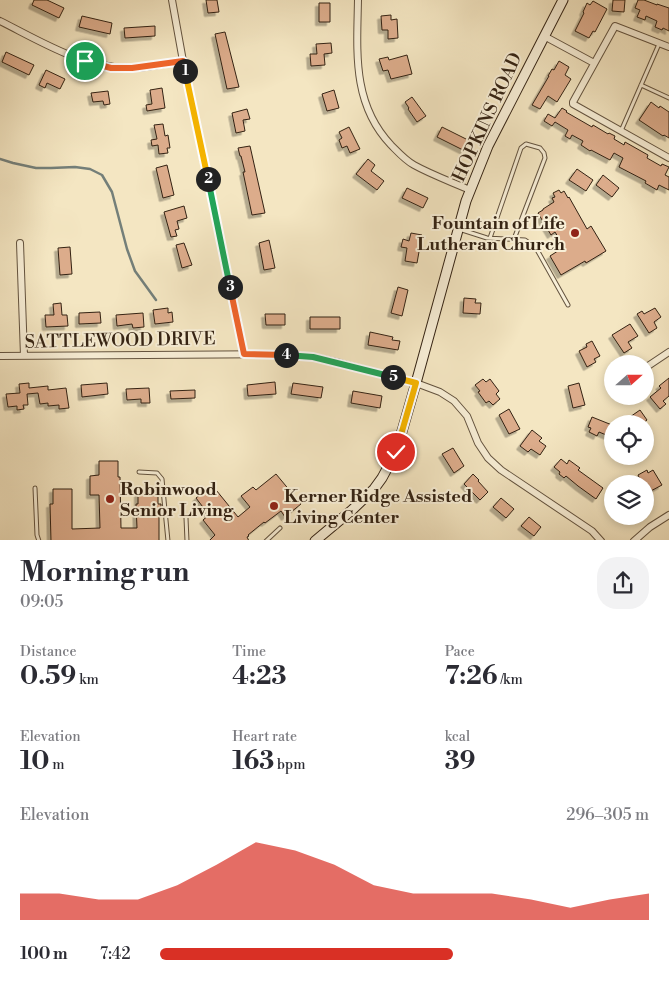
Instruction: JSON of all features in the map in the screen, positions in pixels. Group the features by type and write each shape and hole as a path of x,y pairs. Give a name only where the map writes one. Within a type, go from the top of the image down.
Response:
{"main road":[{"name":"HOPKINS ROAD","path":"315,540 364,499 382,478 396,452 470,190 488,146 563,0"}],"street":[{"path":"172,0 244,354"},
{"path":"358,0 357,61 369,112 385,139 413,164 470,190"},
{"path":"0,20 45,44 85,61 111,68 132,68 183,61"},
{"path":"669,47 615,26 573,102 669,158"},
{"path":"544,36 594,63"},
{"path":"20,243 24,356"},
{"path":"654,362 669,352"},
{"name":"SATTLEWOOD DRIVE","path":"0,356 282,354 313,357 416,383 440,392 454,401 466,416 478,443 488,458 501,470 592,531 601,540"},
{"path":"634,540 650,527 669,516"}],"lane":[{"path":"621,131 659,43"},
{"path":"641,85 669,98"},
{"path":"490,238 521,148 526,144 540,148 545,158 514,239"},
{"path":"458,229 490,238 524,240 536,248 568,305"},
{"path":"139,472 157,473 162,479 168,540"},
{"path":"35,488 37,535 39,540"},
{"path":"186,518 187,540"},
{"path":"266,540 280,528"}],"building":[{"path":"34,0 47,0 64,8 59,18 32,5"},
{"path":"206,0 217,0 219,12 208,13"},
{"path":"613,0 625,0 624,12 612,11"},
{"path":"638,0 669,8 669,31 655,27 657,21 646,16 645,20 637,17 640,10 635,8"},
{"path":"593,1 607,9 595,32 593,31 589,38 575,31 587,3 590,5"},
{"path":"319,3 330,3 330,22 319,22"},
{"path":"391,15 391,20 397,19 398,38 388,39 388,30 382,30 381,16"},
{"path":"82,16 112,23 110,34 79,27"},
{"path":"155,26 155,36 125,38 124,28"},
{"path":"225,32 239,87 227,89 215,34"},
{"path":"331,43 332,53 324,54 325,65 311,66 310,54 317,54 316,44"},
{"path":"6,52 34,65 29,75 2,62"},
{"path":"407,55 412,74 391,79 388,70 383,71 379,59 388,57 389,60"},
{"path":"559,61 569,67 565,75 571,79 557,102 548,96 540,109 532,105 552,69 554,70"},
{"path":"46,70 65,79 60,89 47,83 45,88 39,85"},
{"path":"162,88 165,108 147,111 146,105 152,104 150,90"},
{"path":"334,90 339,108 327,111 322,94"},
{"path":"108,91 110,104 104,105 103,101 93,102 91,93"},
{"path":"412,97 426,116 417,122 405,102"},
{"path":"651,102 669,112 669,138 639,120"},
{"path":"562,108 592,127 593,125 615,136 614,139 624,145 625,142 648,155 647,158 661,166 662,164 669,167 665,175 669,177 669,190 659,185 657,190 645,183 646,181 619,167 623,158 614,153 610,160 590,151 581,145 583,141 572,135 570,139 565,136 568,130 555,122 552,126 544,121 548,114 555,118"},
{"path":"247,109 250,119 243,120 245,131 236,133 232,113"},
{"path":"163,124 165,136 168,135 170,148 167,148 168,153 159,154 158,145 152,146 151,140 157,139 154,125"},
{"path":"349,127 360,149 350,153 347,146 342,148 339,140 342,138 339,132"},
{"path":"442,127 470,141 465,151 437,137"},
{"path":"250,146 265,213 252,215 243,172 245,172 238,148"},
{"path":"368,159 375,165 371,171 384,181 377,190 356,174"},
{"path":"167,165 174,195 163,198 156,168"},
{"path":"577,169 593,180 586,191 569,180"},
{"path":"603,175 619,188 612,197 596,185"},
{"path":"407,188 428,198 423,208 402,198"},
{"name":"Fountain of Life Lutheran Church","path":"559,190 561,193 564,191 569,197 587,229 591,226 606,251 561,275 550,256 564,247 555,232 551,235 538,213 554,202 552,198 555,197 553,193"},
{"path":"184,206 187,218 177,221 179,229 175,230 177,236 171,237 164,212"},
{"path":"411,233 422,235 417,263 405,261 407,248 401,247 403,239 409,241"},
{"path":"269,240 275,268 264,270 259,243"},
{"path":"184,243 192,265 182,268 176,245"},
{"path":"70,247 72,274 60,275 58,248"},
{"path":"398,287 408,290 402,316 391,313"},
{"path":"464,298 476,299 475,303 481,303 480,314 463,313"},
{"path":"61,303 62,315 67,315 68,326 46,327 45,315 54,315 53,304"},
{"path":"168,308 168,313 172,312 173,322 155,324 153,310"},
{"path":"655,308 661,317 654,322 657,328 649,333 637,314 642,311 644,314"},
{"path":"100,312 101,323 79,324 79,313"},
{"path":"143,313 144,327 133,328 132,324 117,326 116,315"},
{"path":"265,314 285,314 285,325 266,325"},
{"path":"310,317 340,317 340,329 310,329"},
{"path":"630,324 638,336 628,342 632,348 624,353 612,335"},
{"path":"370,332 393,337 392,340 400,341 398,350 368,345"},
{"path":"592,341 600,356 594,359 596,362 587,367 579,351 587,347 586,344"},
{"path":"669,378 669,396 663,401 666,404 660,409 654,402 654,394 661,388 659,386"},
{"path":"483,379 486,382 490,379 499,391 496,394 500,399 493,405 489,401 486,403 475,385"},
{"path":"275,382 276,394 248,396 247,385"},
{"path":"29,383 29,388 48,386 48,390 66,388 69,408 59,409 59,405 48,406 48,403 40,404 38,393 27,394 28,405 23,405 24,409 17,410 17,406 8,407 6,394 20,393 19,384"},
{"path":"107,383 108,394 82,397 81,385"},
{"path":"293,383 323,387 321,398 291,394"},
{"path":"579,383 585,405 573,408 568,386"},
{"path":"149,388 150,403 141,403 141,399 127,400 126,389"},
{"path":"195,390 195,398 171,399 170,391"},
{"path":"353,391 382,396 380,408 351,403"},
{"path":"509,409 520,429 509,434 499,415"},
{"path":"640,410 644,415 633,415"},
{"path":"592,417 604,422 604,434 599,432 597,436 589,432 591,428 588,427"},
{"path":"532,430 542,438 539,441 546,446 540,455 531,449 528,452 520,446"},
{"path":"453,448 464,466 454,473 442,454"},
{"path":"561,459 567,464 569,460 580,468 578,470 603,488 596,499 566,476 564,478 559,474 560,472 554,467"},
{"name":"Robinwood Senior Living","path":"99,461 118,461 121,528 137,528 136,504 138,504 138,489 158,489 158,504 161,504 159,540 51,540 50,504 53,504 53,489 72,489 72,529 100,528 99,495 90,495 90,476 99,475"},
{"path":"647,470 648,473 653,470 662,485 654,489 654,475 638,475"},
{"name":"Kerner Ridge Assisted Living Center","path":"276,474 301,504 285,517 281,511 264,522 248,535 248,540 210,540 215,535 203,520 209,515 196,498 212,485 238,517 250,507 241,496 253,487 256,490"},
{"path":"473,474 488,492 480,500 464,484"},
{"path":"501,498 514,509 506,518 493,507"},
{"path":"529,517 541,527 534,536 521,526"}],"waterway":[{"path":"0,159 36,168 75,167 90,169 102,175 112,192 127,249 135,271 156,300"}],"place":[{"name":"Fountain of Life Lutheran Church","path":"575,233"},
{"name":"Robinwood Senior Living","path":"110,499"},
{"name":"Kerner Ridge Assisted Living Center","path":"274,506"}],"route":[{"path":"85,61 111,68 132,68 183,61 244,354 282,354 313,357 416,383 396,452"}]}
